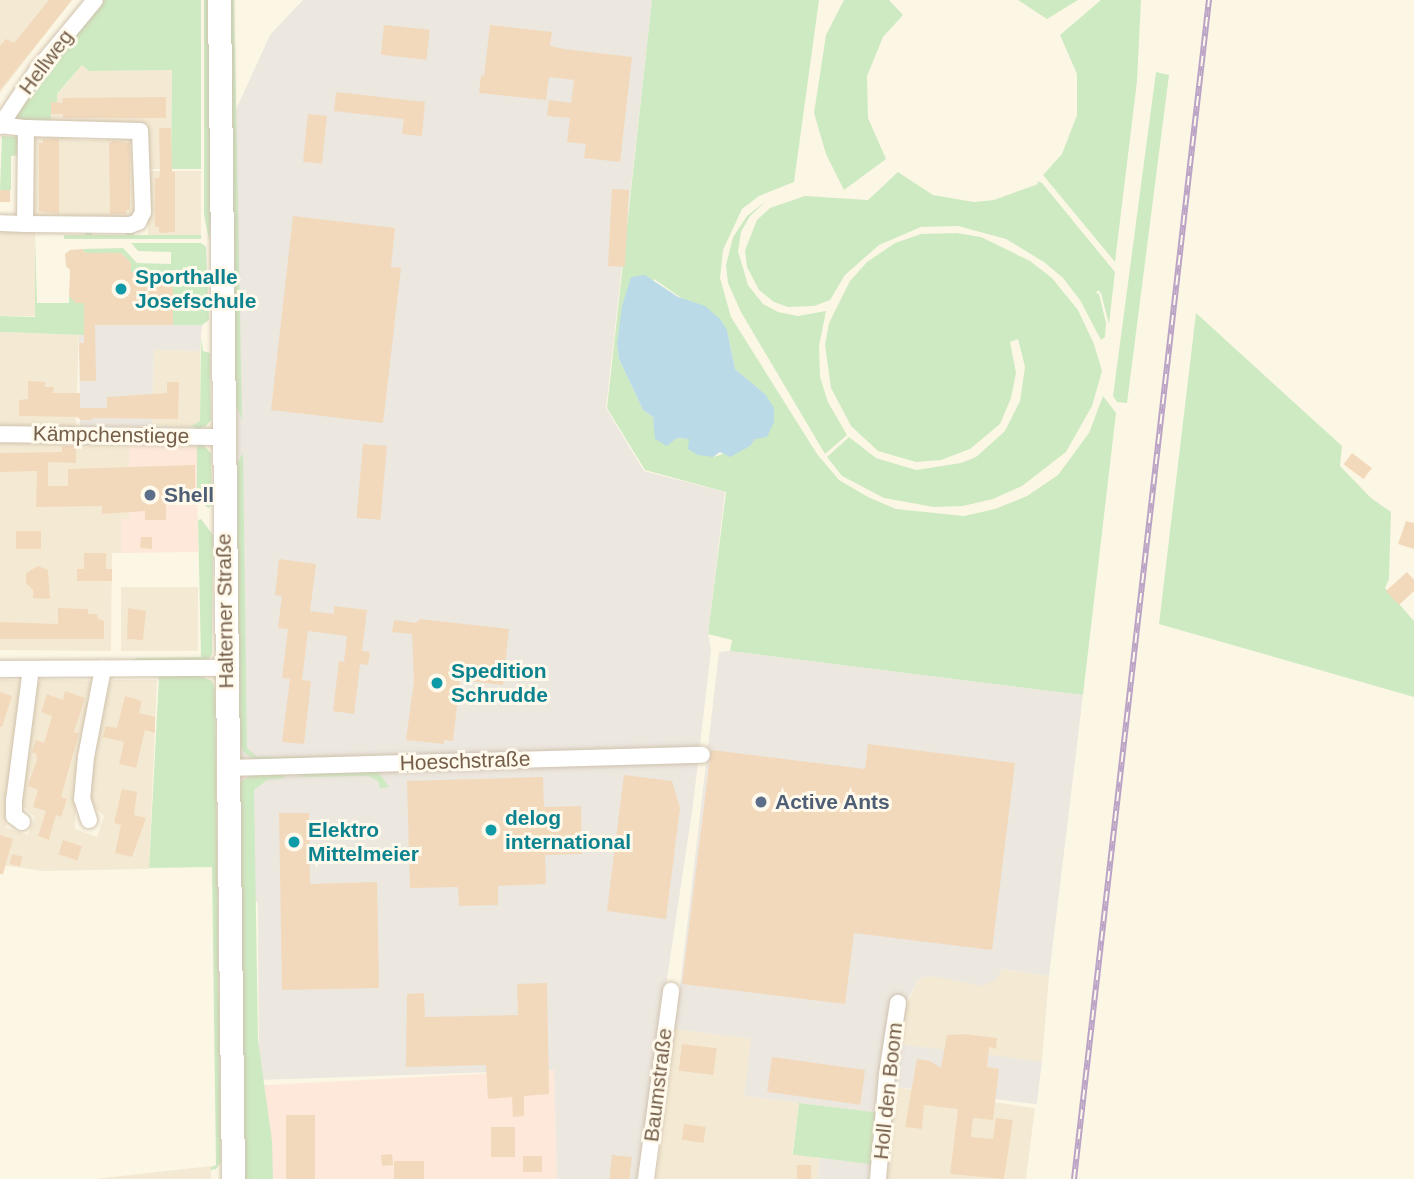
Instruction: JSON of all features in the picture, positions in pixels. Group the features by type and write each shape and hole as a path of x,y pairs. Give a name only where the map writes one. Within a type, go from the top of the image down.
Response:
{"main road":[{"name":"Halterner Straße","path":"219,0 222,437 233,1179"}],"street":[{"name":"Hellweg","path":"0,125 38,69 94,0"},
{"path":"0,125 140,131 143,212 138,222 130,225 0,223"},
{"path":"25,224 26,128"},
{"name":"Kämpchenstiege","path":"0,434 222,437"},
{"path":"0,669 226,668"},
{"path":"22,822 14,816 16,761 31,669"},
{"path":"89,820 82,799 86,757 103,669"},
{"name":"Hoeschstraße","path":"227,768 702,755"},
{"name":"Baumstraße","path":"646,1179 671,991"},
{"name":"Holl den Boom","path":"878,1179 887,1074 898,1003"}],"shaded area":[{"path":"0,0 72,0 0,93"},
{"path":"303,0 652,0 606,408 644,471 725,492 708,634 711,650 693,805 637,1179 557,1179 554,1070 259,1080 258,904 242,874 219,147 270,35"},
{"path":"82,65 89,71 172,70 171,169 148,169 148,124 49,125 51,103 57,102 57,95"},
{"path":"65,135 66,138 107,140 107,135 133,135 136,213 131,218 85,216 85,221 82,216 34,217 33,138"},
{"path":"148,171 201,171 201,235 148,235"},
{"path":"0,230 35,230 35,316 0,316"},
{"path":"84,325 202,325 200,351 154,350 152,426 80,426 79,335 84,335"},
{"path":"0,332 79,335 76,429 0,426"},
{"path":"154,350 200,351 200,421 190,427 152,426"},
{"path":"0,443 129,444 129,519 121,520 121,553 112,553 111,651 0,650"},
{"path":"129,444 197,446 198,552 121,553 121,519 129,519"},
{"path":"121,587 198,587 198,651 121,651"},
{"path":"730,651 1083,695 1049,976 1003,969 996,979 983,986 936,977 923,977 918,981 907,1001 898,1000 879,1113 744,1096 751,1039 675,1029 719,652"},
{"path":"0,679 22,681 11,760 6,828 28,835 35,817 19,802 35,685 42,679 94,681 76,795 75,829 97,837 104,816 87,800 107,685 113,680 157,680 149,869 44,871 0,865"},
{"path":"1002,969 1049,976 1042,1062 899,1044 905,1001 908,1001 918,981 923,977 999,975"},
{"path":"675,1029 752,1039 744,1096 799,1103 792,1154 819,1158 818,1179 656,1179"},
{"path":"899,1044 1042,1062 1037,1104 894,1087"},
{"path":"554,1070 557,1179 233,1179 232,1087"},
{"path":"895,1087 1035,1108 1026,1179 884,1179"},
{"path":"819,1158 874,1164 872,1179 818,1179"},
{"path":"211,1166 211,1179 95,1179 121,1176"}],"green space":[{"path":"102,0 201,0 201,169 171,169 172,70 89,71 82,65 57,94 57,102 51,103 51,123 7,125"},
{"path":"204,0 211,0 209,240 204,215"},
{"path":"226,0 234,0 242,420 232,394"},
{"path":"652,0 819,0 794,182 759,196 742,209 723,250 720,278 731,317 817,454 839,480 896,509 964,516 995,509 1027,496 1058,475 1089,433 1103,396 1116,413 1083,695 730,651 732,640 708,634 726,492 645,470 607,408","holes":["654,279 727,330 735,369 765,394 755,439 749,446 713,457 689,439 677,438 670,443 654,424 653,417 643,410 619,359 617,344"]},
{"path":"844,0 889,0 903,15 883,37 867,76 868,118 886,159 844,190 826,154 814,113 826,35"},
{"path":"1018,0 1078,0 1047,19"},
{"path":"1101,0 1141,0 1137,81 1115,262 1043,175 1062,154 1077,115 1077,74 1060,35"},
{"path":"1156,72 1169,75 1127,403 1117,402 1113,396"},
{"path":"2,136 19,137 19,155 11,156 11,190 0,190"},
{"path":"898,172 933,195 974,202 994,200 1038,184 1037,181 1042,183 1115,272 1109,324 1101,293 1098,290 1096,293 1099,294 1106,323 1105,337 1101,340 1080,300 1063,278 1044,262 1006,239 958,226 921,227 879,245 845,275 830,300 814,306 788,307 774,302 759,290 747,267 745,250 757,220 770,208 805,196 868,200"},
{"path":"766,201 750,216 741,232 738,251 748,285 763,304 778,312 798,316 826,311 819,346 820,377 828,402 847,435 825,454 741,312 728,283 726,265 733,237 747,216"},
{"path":"85,229 92,229 92,235 126,235 127,229 133,229 134,235 201,235 201,239 64,239 64,235 85,235"},
{"path":"957,233 981,237 1030,261 1052,278 1078,310 1094,344 1102,371 1092,406 1066,452 1022,486 993,499 963,506 934,507 884,498 842,476 827,457 849,437 876,458 916,470 961,463 976,457 1005,431 1020,401 1025,367 1018,339 1010,342 1016,373 1011,398 1000,424 970,449 941,460 916,462 878,451 851,426 831,388 825,345 829,323 850,281 867,262 895,243 921,234"},
{"path":"35,235 37,303 69,303 69,296 84,303 84,335 0,332 0,316 35,317"},
{"path":"131,243 201,243 206,247 209,320 202,325 173,325 173,283 131,272 131,263 121,253 86,253 82,249 123,248 137,263 171,264 171,252 138,251"},
{"path":"1196,313 1342,446 1340,466 1371,498 1391,512 1389,579 1385,588 1414,621 1414,697 1159,624"},
{"path":"201,338 203,351 210,353 211,420 206,426 195,431 195,427 190,427 200,421"},
{"path":"200,442 211,453 212,506 208,508 197,498 197,446"},
{"path":"243,453 247,748 257,757 364,756 257,760 246,754 238,744 235,467"},
{"path":"201,519 213,535 212,654 206,662 131,663 131,660 138,658 201,657 198,520"},
{"path":"159,676 201,676 212,681 215,689 221,1162 216,1169 211,1170 211,1167 216,1165 212,867 149,868"},
{"path":"303,771 378,771 389,787 380,788 378,781 368,776 301,777"},
{"path":"282,772 285,778 267,780 254,790 258,1040 272,1141 273,1179 244,1179 239,783 255,773"},
{"path":"799,1103 879,1113 873,1164 793,1155"}],"water":[{"path":"645,275 678,297 705,306 720,319 727,330 735,369 765,394 774,408 774,422 767,437 755,439 750,446 730,457 720,452 713,457 698,455 688,449 689,439 677,438 667,446 655,439 653,417 643,410 619,359 617,344 622,306 631,277"}],"building":[{"path":"49,0 72,0 0,90 0,46 6,39 14,43"},
{"path":"384,25 430,30 427,60 381,55"},
{"path":"490,25 552,32 550,46 632,57 620,162 584,158 586,144 567,142 570,118 547,116 549,100 571,103 574,80 549,77 546,100 479,93 481,75 484,76"},
{"path":"336,92 425,102 422,136 402,134 404,119 334,111"},
{"path":"166,97 166,118 63,118 63,114 51,114 51,102 62,103 63,98"},
{"path":"308,114 327,116 322,164 303,162"},
{"path":"159,128 171,128 172,172 175,172 175,232 159,233 159,227 155,227 155,178 159,178 160,172"},
{"path":"43,139 59,139 59,214 39,211 39,143 43,143"},
{"path":"109,143 130,143 130,210 126,210 126,214 110,214"},
{"path":"612,189 629,190 625,267 608,266"},
{"path":"0,190 10,190 10,202 0,202"},
{"path":"293,216 395,228 391,267 401,268 383,423 271,410"},
{"name":"Sporthalle Josefschule","path":"82,249 86,253 121,253 131,263 131,272 162,272 162,282 173,282 173,325 95,325 96,381 80,381 79,343 84,343 84,303 76,303 69,296 70,270 66,266 65,254 70,250"},
{"path":"28,381 45,382 45,387 54,387 53,393 80,393 80,408 107,408 107,397 167,393 167,382 179,382 178,419 81,420 77,417 19,416 19,400 28,399"},
{"path":"363,444 387,446 380,520 357,518"},
{"path":"62,446 76,446 76,463 48,462 48,486 68,486 68,469 195,465 195,489 166,489 166,520 145,520 145,511 102,514 102,506 36,507 37,471 0,472 0,453 62,452"},
{"path":"1352,453 1372,468 1364,479 1344,464"},
{"path":"1406,521 1414,523 1414,549 1398,544"},
{"path":"16,531 41,531 41,549 16,549"},
{"path":"141,537 152,537 152,549 140,548"},
{"path":"84,553 106,553 106,569 112,569 112,581 77,581 77,569 84,569"},
{"path":"279,559 316,564 310,611 334,614 334,606 367,610 362,651 370,652 368,665 360,664 354,714 333,711 339,661 344,662 347,636 308,631 302,680 311,681 304,744 282,742 290,679 282,678 288,629 278,628 282,596 275,595"},
{"path":"38,566 48,570 50,599 33,598 33,590 26,583 26,573"},
{"path":"1407,572 1414,580 1414,591 1399,605 1386,591"},
{"path":"58,608 88,609 88,614 97,614 98,619 104,621 104,639 0,639 0,622 58,624"},
{"path":"128,608 146,611 143,640 127,639"},
{"name":"Spedition Schrudde","path":"420,619 509,629 503,685 460,680 453,741 444,740 444,744 406,740 414,681 412,634 392,632 394,620 416,623"},
{"path":"65,691 85,698 74,732 79,733 61,797 67,799 61,817 56,815 49,840 38,836 46,811 33,807 38,790 28,786 37,759 32,752 36,740 44,743 52,716 41,712 47,694 63,700"},
{"path":"0,692 12,696 2,727 0,727"},
{"path":"125,696 142,701 139,713 155,717 155,733 145,730 136,768 119,764 124,742 103,737 106,726 117,728"},
{"path":"868,744 1015,763 992,950 854,933 845,1004 682,984 711,750 865,769"},
{"path":"624,775 672,781 680,808 666,919 607,911"},
{"name":"delog international","path":"543,777 544,807 581,806 582,854 545,855 546,884 498,886 498,905 459,906 458,887 410,888 407,781"},
{"path":"122,789 137,792 134,815 146,818 132,857 115,853 121,825 114,823"},
{"path":"279,813 309,813 310,884 377,882 379,988 282,990"},
{"path":"0,835 13,839 3,874 0,874"},
{"path":"63,840 82,846 77,860 58,854"},
{"path":"12,854 23,857 20,867 9,864"},
{"path":"547,983 549,1094 524,1096 524,1116 513,1117 512,1097 488,1099 486,1065 406,1067 407,994 424,993 425,1017 518,1015 517,984"},
{"path":"947,1035 997,1038 996,1049 989,1047 987,1067 999,1069 993,1120 973,1118 971,1137 993,1139 996,1118 1013,1120 1004,1179 950,1174 958,1109 924,1105 922,1129 905,1127 917,1059 930,1061 941,1068"},
{"path":"682,1044 717,1048 713,1075 679,1071"},
{"path":"772,1057 865,1070 860,1105 767,1092"},
{"path":"286,1115 315,1115 315,1179 286,1179"},
{"path":"684,1124 706,1127 704,1143 682,1140"},
{"path":"491,1127 515,1127 515,1157 491,1157"},
{"path":"392,1154 393,1165 382,1166 381,1155"},
{"path":"612,1155 632,1157 630,1179 609,1179"},
{"path":"523,1156 542,1156 542,1172 523,1172"},
{"path":"394,1161 424,1161 424,1179 394,1179"},
{"path":"797,1165 811,1165 811,1179 797,1179"}],"railway":[{"path":"1074,1179 1209,0"}],"place":[{"name":"Sporthalle Josefschule","path":"121,289"},
{"name":"Shell","path":"150,495"},
{"name":"Spedition Schrudde","path":"437,683"},
{"name":"Active Ants","path":"761,802"},
{"name":"delog international","path":"491,830"},
{"name":"Elektro Mittelmeier","path":"294,842"}]}
